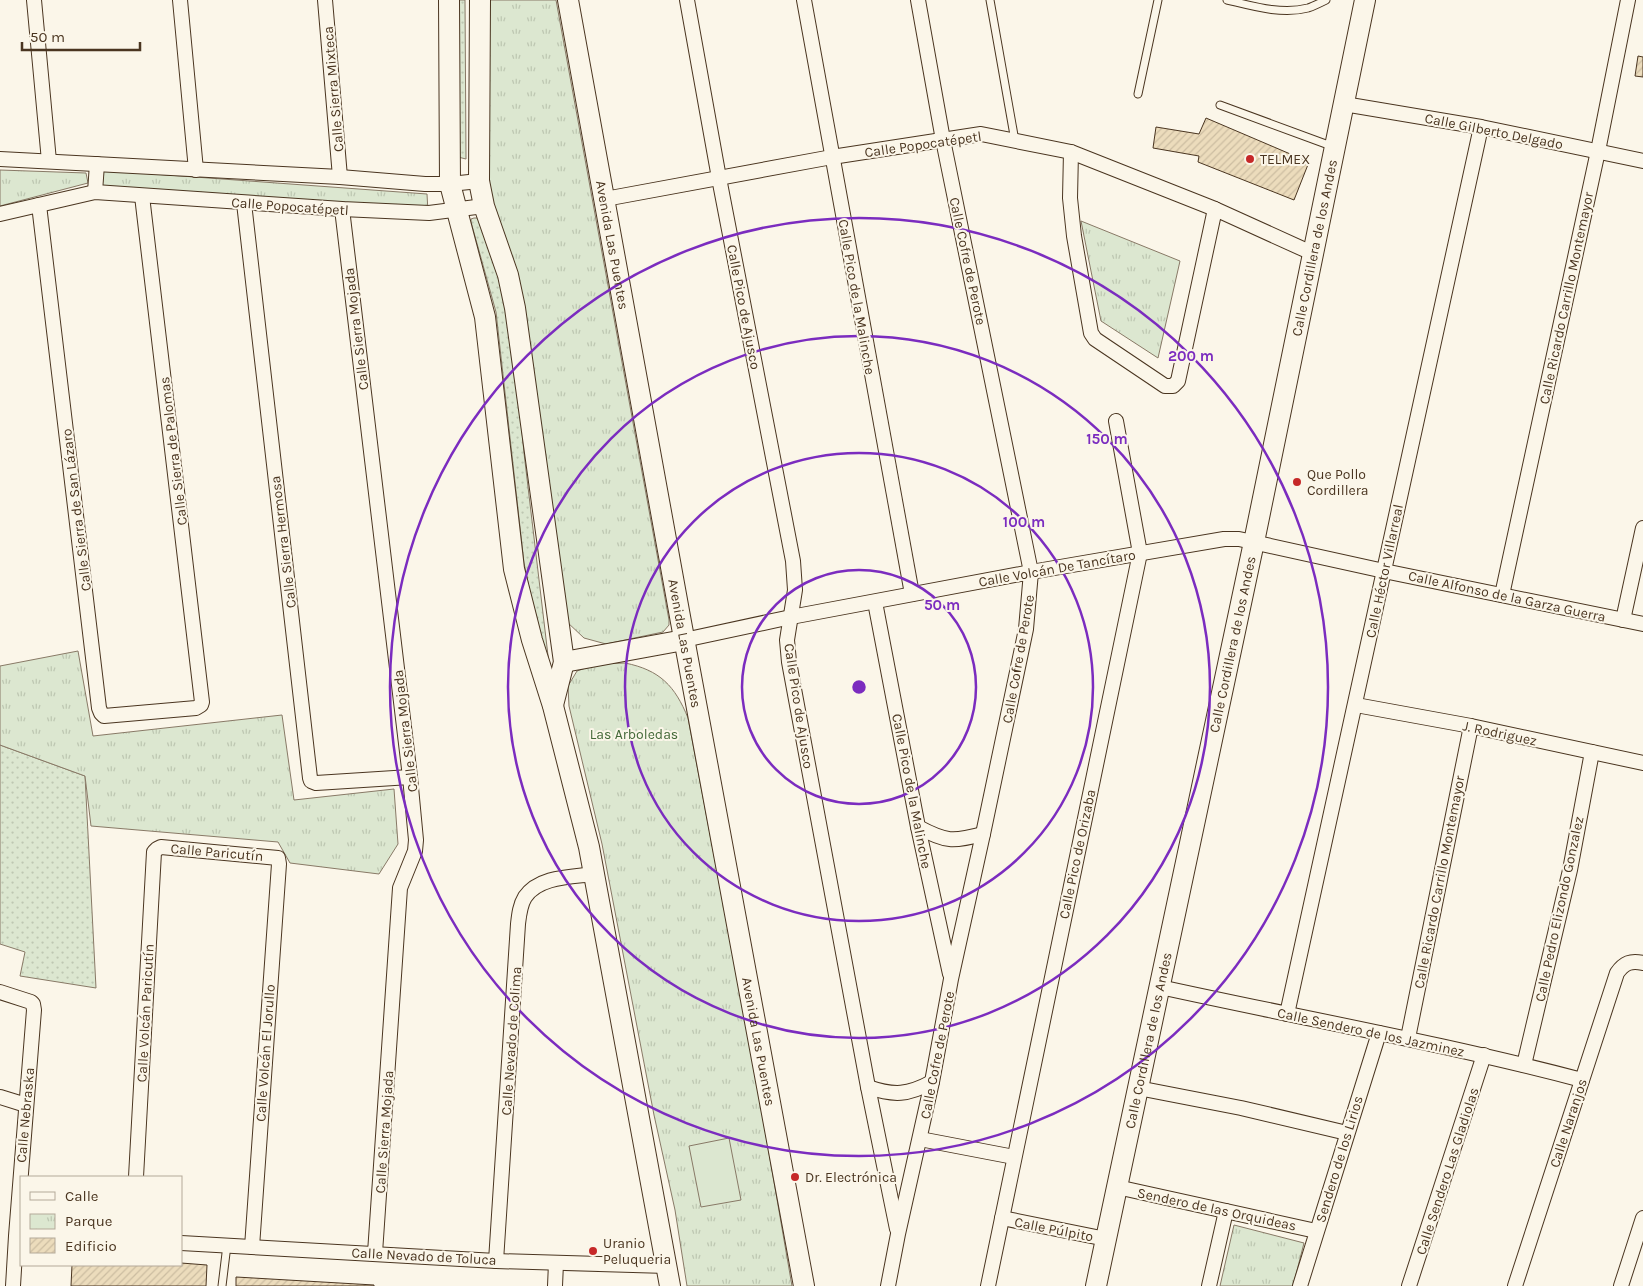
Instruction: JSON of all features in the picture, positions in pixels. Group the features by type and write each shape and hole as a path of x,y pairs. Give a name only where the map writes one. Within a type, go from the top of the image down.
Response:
{"street":[{"path":"34,0 49,160"},
{"path":"180,0 196,170"},
{"name":"Calle Sierra Mixteca","path":"325,0 340,177"},
{"path":"449,0 450,184 455,209 485,317 514,569 532,640 553,706 589,847 670,1286"},
{"path":"480,0 479,182 484,206 508,275 515,308 564,662 553,706"},
{"name":"Avenida Las Puentes","path":"568,0 804,1286"},
{"name":"Calle Pico de Ajusco","path":"687,0 719,178 793,561 794,590 787,646 789,662 868,1087 898,1234"},
{"name":"Calle Pico de la Malinche","path":"804,0 912,594"},
{"name":"Calle Cofre de Perote","path":"888,1286 1026,628 1031,572 943,140 918,0"},
{"name":"Calle Cordillera de los Andes","path":"1096,1286 1254,542 1365,0"},
{"name":"Calle Ricardo Carrillo Montemayor","path":"1502,595 1598,151 1628,0"},
{"name":"Calle Gilberto Delgado","path":"1344,104 1481,128 1643,160"},
{"name":"Calle Héctor Villarreal","path":"1287,1014 1481,128"},
{"name":"Calle Popocatépetl","path":"605,199 832,157 981,134 1071,152 1215,209 1312,253"},
{"path":"1071,152 1070,198 1074,236 1090,333 1095,339 1165,386 1173,386 1178,381 1215,209"},
{"path":"0,159 49,160 450,184 479,182"},
{"path":"96,192 97,164"},
{"name":"Calle Popocatépetl","path":"0,214 96,192 244,203 429,213 484,206"},
{"name":"Calle Sierra de Palomas","path":"142,196 202,698 201,705"},
{"name":"Calle Sierra Hermosa","path":"244,203 310,778 316,784 410,777"},
{"name":"Calle Sierra de San Lázaro","path":"39,204 100,711 104,716 196,708 201,705"},
{"name":"Calle Sierra Mojada","path":"342,209 416,840 415,850 400,888 375,1253"},
{"name":"Calle Pico de Orizaba","path":"988,1286 1140,553 1116,421"},
{"path":"1623,620 1643,528"},
{"name":"Calle Volcán De Tancítaro","path":"684,640 912,594 1224,538 1254,542"},
{"name":"Calle Alfonso de la Garza Guerra","path":"1254,542 1384,571 1643,624"},
{"name":"Calle Pico de la Malinche","path":"875,602 918,826 951,979"},
{"path":"564,662 684,640"},
{"name":"J. Rodriguez","path":"1356,705 1470,726 1643,763"},
{"name":"Calle Ricardo Carrillo Montemayor","path":"1408,1038 1470,726"},
{"name":"Calle Pedro Elizondo Gonzalez","path":"1524,1065 1570,870 1592,752"},
{"path":"918,826 937,837 950,840 965,839 984,834"},
{"name":"Calle Paricutín","path":"155,850 161,848 279,859"},
{"name":"Calle Volcán Paricutín","path":"136,1176 155,850"},
{"name":"Calle Volcán El Jorullo","path":"252,1246 279,859"},
{"name":"Calle Nevado de Colima","path":"496,1261 518,924 521,907 524,898 529,892 551,880 594,874"},
{"name":"Calle Naranjos","path":"1515,1286 1617,973 1626,963 1643,963"},
{"name":"Calle Sendero de los Jazminez","path":"1160,987 1408,1038 1582,1080"},
{"name":"Calle Nebraska","path":"0,992 28,1001 33,1004 34,1010 22,1176"},
{"name":"Sendero de los Lirios","path":"1300,1286 1380,1033"},
{"name":"Calle Sendero Las Gladiolas","path":"1409,1286 1484,1055"},
{"path":"868,1087 884,1093 906,1093 919,1090 932,1082"},
{"path":"1138,1088 1241,1108 1347,1133"},
{"path":"0,1097 26,1105"},
{"path":"920,1139 1014,1157"},
{"name":"Sendero de las Orquideas","path":"1117,1187 1316,1232"},
{"name":"Calle Nebraska","path":"13,1286 20,1203"},
{"path":"1209,1286 1226,1211"},
{"name":"Calle Púlpito","path":"1002,1218 1106,1239"},
{"path":"1621,1286 1643,1218"},
{"name":"Calle Nevado de Toluca","path":"182,1243 496,1261 667,1266"},
{"path":"555,1286 556,1263"}],"lane":[{"path":"990,0 1015,141"},
{"path":"1138,94 1158,0"},
{"path":"1226,0 1264,8 1291,10 1308,8 1326,0"},
{"path":"1220,106 1334,147"},
{"path":"222,1286 227,1246"}],"green space":[{"path":"457,0 465,0 466,159 458,157"},
{"path":"485,0 556,0 669,620 669,625 663,632 606,644 584,638 566,621 496,221 486,177"},
{"path":"0,170 86,173 88,183 0,206"},
{"path":"99,170 427,194 428,212 99,187"},
{"path":"471,219 479,220 511,314 524,453 549,664 545,665 524,563 496,312 471,222"},
{"path":"1081,221 1180,261 1158,358 1101,321"},
{"path":"78,651 93,736 282,715 294,800 394,789 398,844 379,874 290,863 278,842 91,826 85,776 0,745 0,666"},
{"name":"Las Arboledas","path":"625,663 648,670 665,681 678,697 688,718 755,1072 792,1286 687,1286 675,1210 654,1115 602,844 569,706 568,686 577,671 597,664"},
{"path":"0,745 85,776 96,988 20,976 25,952 0,944"},
{"path":"729,1138 741,1200 701,1207 689,1146"},
{"path":"1234,1225 1304,1243 1293,1286 1220,1286"}],"building":[{"path":"1638,56 1643,57 1643,77 1635,76"},
{"name":"TELMEX","path":"1206,118 1309,162 1294,200 1198,162 1199,156 1153,148 1156,127 1199,134"},
{"path":"182,1263 207,1265 206,1286 71,1286 72,1266 182,1266"},
{"path":"236,1277 374,1285 374,1286 236,1286"}],"place":[{"name":"TELMEX","path":"1250,159"},
{"name":"Que Pollo Cordillera","path":"1297,482"},
{"name":"Dr. Electrónica","path":"795,1177"},
{"name":"Uranio Peluqueria","path":"593,1251"}]}
